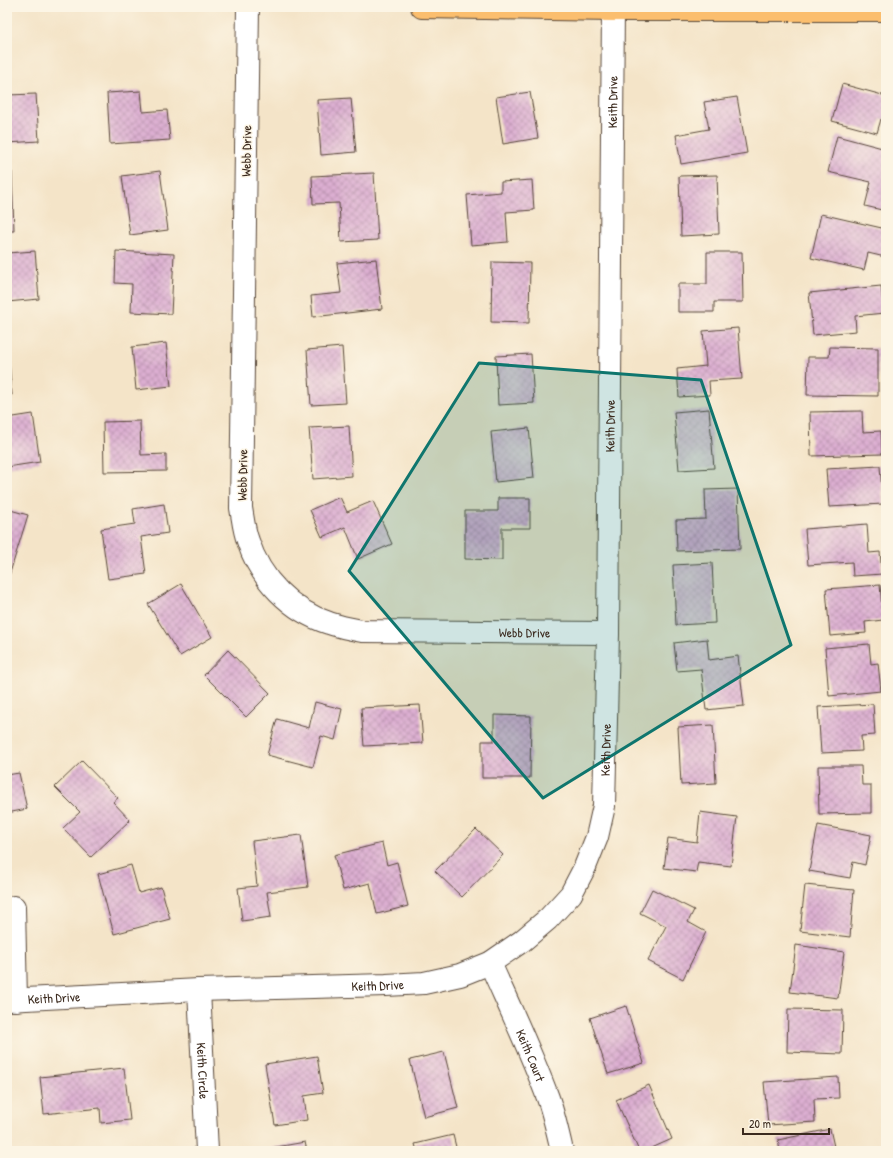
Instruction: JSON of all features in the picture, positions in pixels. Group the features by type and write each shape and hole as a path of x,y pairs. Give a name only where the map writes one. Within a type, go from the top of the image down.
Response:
{"main road":[{"path":"422,7 886,10"}],"street":[{"name":"Webb Drive","path":"248,7 241,508 247,541 260,569 277,591 301,611 328,623 362,631 608,633"},
{"name":"Keith Drive","path":"12,1000 199,990 424,983 460,975 490,963 522,941 548,918 571,894 585,867 597,837 604,806 608,633 613,8"},
{"path":"12,1000 14,906"},
{"name":"Keith Court","path":"490,963 535,1065 550,1106 562,1151"},
{"name":"Keith Circle","path":"199,990 207,1151"}],"highlighted area":[{"path":"479,363 701,380 791,645 543,798 349,571"}],"building":[{"path":"842,84 886,96 886,120 881,119 877,133 832,121"},
{"path":"141,91 143,112 167,110 170,140 110,144 107,93"},
{"path":"530,92 538,138 503,144 496,97"},
{"path":"36,94 39,141 7,143 7,95"},
{"path":"737,97 747,153 681,164 676,135 709,129 704,102"},
{"path":"351,98 356,152 321,155 317,100"},
{"path":"837,136 886,149 886,211 865,206 871,182 828,172"},
{"path":"160,171 168,230 130,235 122,176"},
{"path":"7,172 12,172 14,231 7,231"},
{"path":"374,173 378,240 341,242 339,203 313,204 312,176"},
{"path":"717,175 719,234 681,236 679,176"},
{"path":"532,180 534,210 506,212 508,242 471,245 467,195 501,192 501,182"},
{"path":"821,214 886,229 885,257 868,253 864,270 811,258"},
{"path":"35,251 39,299 7,302 7,253"},
{"path":"116,251 174,254 171,314 131,312 132,284 115,283"},
{"path":"707,252 742,252 743,302 714,302 714,312 678,312 678,284 707,284"},
{"path":"376,259 382,309 313,317 311,296 341,293 337,263"},
{"path":"492,262 530,263 529,323 491,322"},
{"path":"881,286 884,313 855,316 856,331 813,335 809,293"},
{"path":"738,328 742,379 709,381 710,395 679,397 677,369 706,366 703,331"},
{"path":"166,343 171,386 136,390 132,347"},
{"path":"342,347 346,403 311,405 307,350"},
{"path":"830,347 878,348 878,396 807,395 808,357 829,357"},
{"path":"8,349 12,395 7,395"},
{"path":"531,354 534,403 498,405 496,356"},
{"path":"709,409 714,468 679,470 674,412"},
{"path":"862,411 863,432 881,431 882,454 811,456 810,412"},
{"path":"33,414 40,462 7,467 7,418"},
{"path":"140,421 141,455 166,454 166,471 104,472 103,422"},
{"path":"349,426 352,476 313,479 309,428"},
{"path":"529,428 534,478 496,482 491,432"},
{"path":"880,466 883,504 829,507 826,469"},
{"path":"738,489 740,549 677,551 676,520 706,519 705,490"},
{"path":"340,497 347,512 373,501 392,544 358,559 345,527 322,537 310,510"},
{"path":"498,498 530,498 530,528 502,528 502,560 465,559 465,511 498,511"},
{"path":"164,504 168,533 141,537 146,574 108,579 101,529 135,524 133,509"},
{"path":"7,509 28,515 9,576 7,575"},
{"path":"867,524 869,553 880,552 882,574 853,576 852,562 808,565 805,529"},
{"path":"712,563 715,623 676,625 673,565"},
{"path":"181,584 212,637 180,656 148,604"},
{"path":"880,585 883,620 865,622 866,633 830,636 826,589"},
{"path":"707,639 709,660 738,656 744,706 706,710 701,669 677,671 674,643"},
{"path":"869,644 871,664 878,663 881,691 829,696 825,648"},
{"path":"228,650 270,693 246,717 204,675"},
{"path":"315,702 342,709 335,740 321,736 313,767 267,755 277,719 309,728"},
{"path":"873,704 875,735 861,736 862,751 821,753 818,707"},
{"path":"420,705 423,743 364,746 361,708"},
{"path":"494,715 531,716 530,778 482,778 482,741 494,741"},
{"path":"713,725 716,783 681,785 678,727"},
{"path":"82,761 118,798 113,802 130,820 91,857 63,828 80,812 55,787"},
{"path":"818,766 861,766 862,785 871,785 871,813 819,814"},
{"path":"19,773 27,809 7,813 7,775"},
{"path":"700,812 737,817 731,866 698,862 696,872 664,868 668,838 697,842"},
{"path":"818,825 871,835 865,865 853,862 850,878 809,871"},
{"path":"476,829 503,855 462,897 435,871"},
{"path":"301,835 308,887 267,892 271,917 242,921 238,888 257,886 252,841"},
{"path":"382,843 387,865 397,862 408,906 377,914 370,883 343,890 334,855"},
{"path":"131,865 139,893 161,887 170,919 114,934 98,874"},
{"path":"805,885 854,890 850,937 800,931"},
{"path":"652,889 694,910 688,922 706,932 683,979 648,961 666,926 640,913"},
{"path":"796,945 844,952 838,998 790,992"},
{"path":"626,1006 644,1063 608,1074 590,1018"},
{"path":"788,1009 843,1010 842,1054 787,1052"},
{"path":"444,1052 458,1108 424,1117 410,1060"},
{"path":"317,1056 323,1093 304,1096 307,1120 275,1125 265,1064"},
{"path":"124,1068 130,1120 101,1123 100,1108 44,1114 40,1077"},
{"path":"838,1077 839,1098 814,1099 815,1122 768,1125 764,1082"},
{"path":"649,1085 672,1139 645,1151 639,1151 616,1100"},
{"path":"830,1129 835,1151 780,1151 778,1140"},
{"path":"453,1135 457,1151 417,1151 415,1144"},
{"path":"305,1142 307,1151 271,1151 271,1148"}]}
